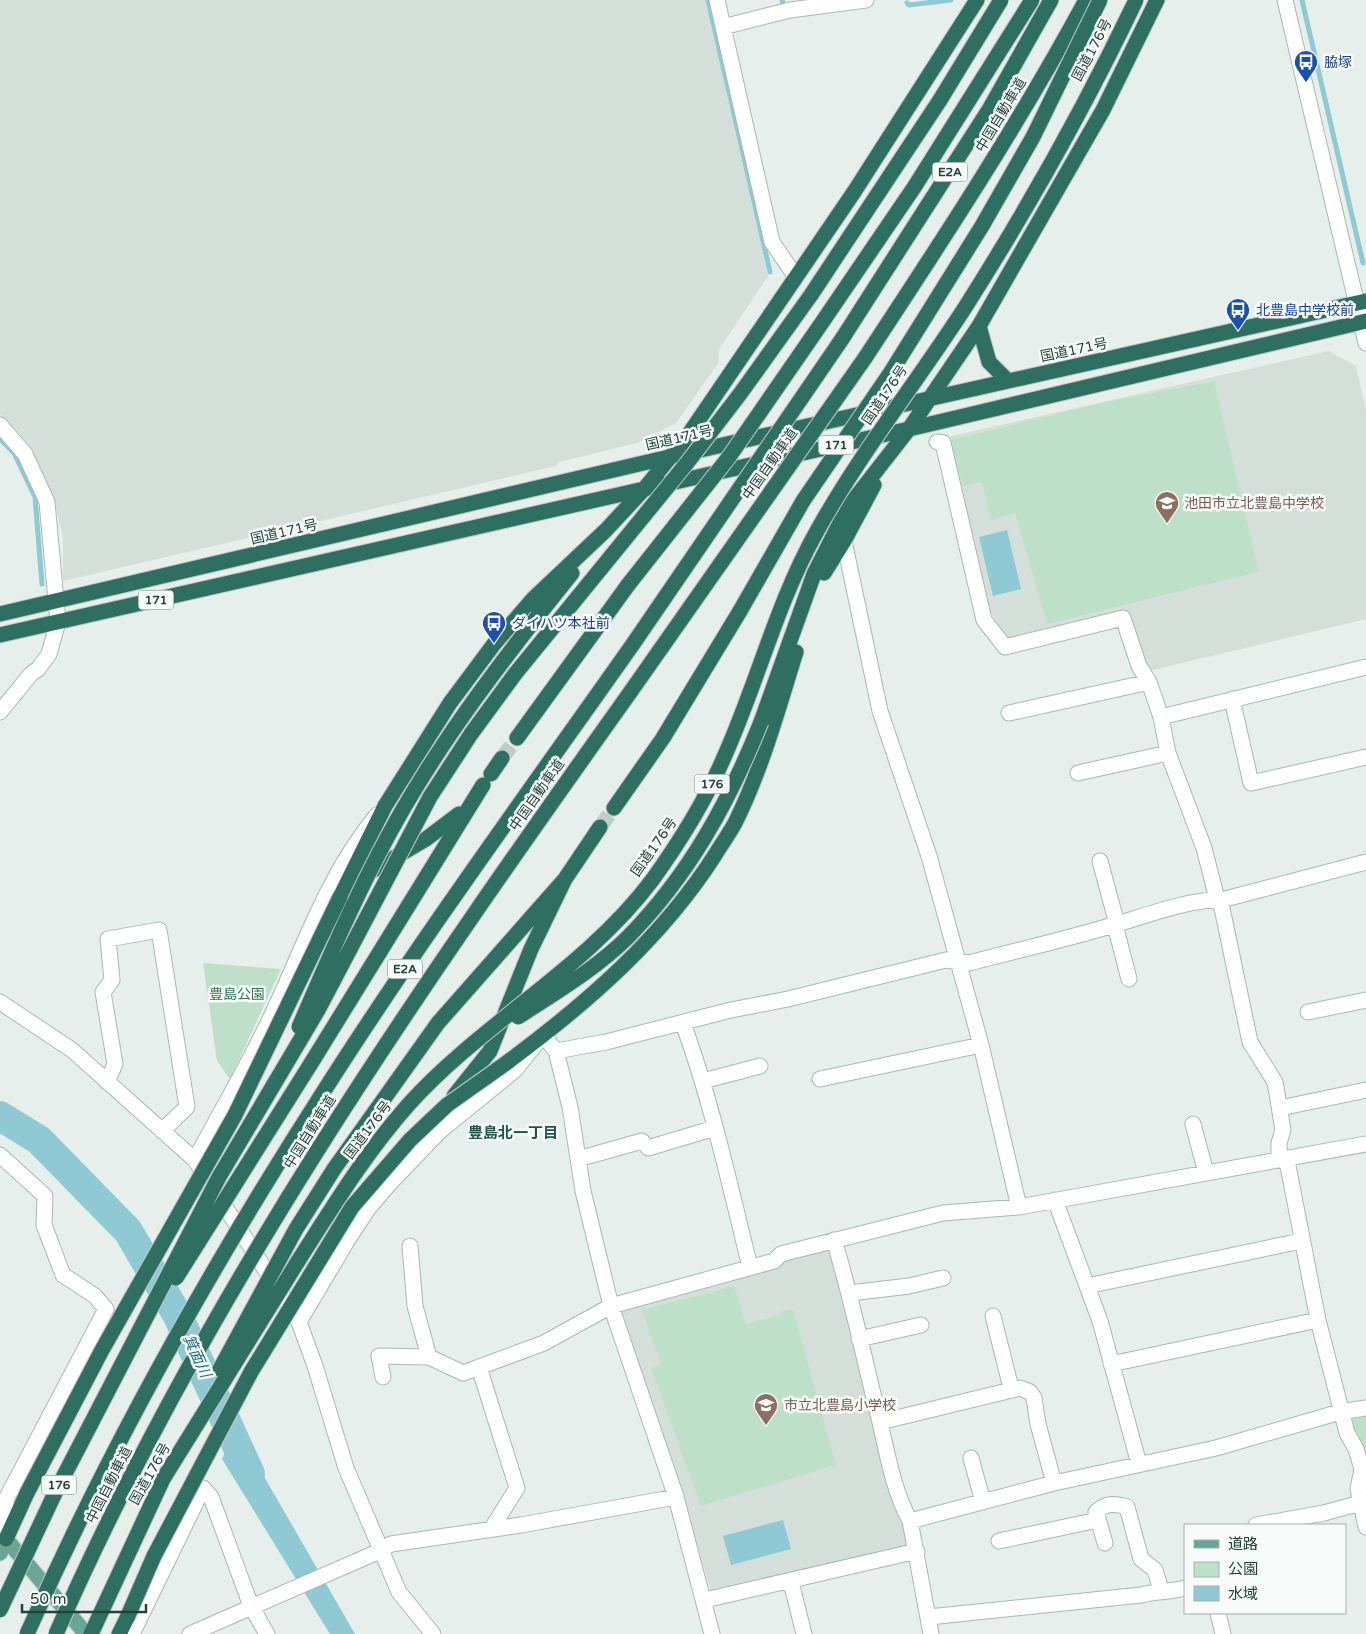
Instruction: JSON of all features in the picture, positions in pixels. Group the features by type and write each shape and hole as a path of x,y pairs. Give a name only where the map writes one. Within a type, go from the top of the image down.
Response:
{"highway":[{"path":"2,1542 102,1350 235,1115 385,806 450,703 494,644 533,599 606,530 645,488 702,415 869,169 977,0"},
{"name":"176","path":"0,1610 55,1492 219,1177 353,946 430,797 471,734 560,617 740,394 811,295 878,196 1001,0"},
{"path":"517,738 628,585 729,457 914,186 1032,0"},
{"name":"中国自動車道","path":"27,1634 55,1571 128,1426 245,1217 323,1092 466,880 635,641 842,339 985,116 1051,0"},
{"name":"中国自動車道","path":"56,1634 140,1458 200,1347 281,1208 486,894 870,350 1011,132 1086,0"},
{"path":"614,808 663,738 740,611 803,501 896,364 982,226 1033,137 1100,0"},
{"name":"国道176号","path":"90,1634 163,1479 334,1205 378,1142 430,1082 589,946 648,886 680,842 704,800 727,752 779,614 815,535 843,486 966,306 1050,163 1136,0"},
{"path":"460,1055 586,972 627,938 653,909 697,853 743,766 761,722 814,574 848,507 893,450 978,326 1103,110 1157,0"},
{"name":"国道171号","path":"0,614 669,457 1361,302"},
{"name":"171","path":"0,635 908,429 1363,322"},
{"path":"978,326 989,362 1008,381"},
{"path":"447,1105 543,1035 596,990 673,915 734,825 752,786 802,632 824,573 844,541 893,450"},
{"path":"272,1085 348,916 378,855 413,791 486,681 606,530"},
{"path":"122,1362 310,1065 473,800 502,758"},
{"path":"340,898 375,868 443,828 473,800"},
{"path":"163,1479 296,1229 334,1169 438,1024 565,879 600,827"},
{"path":"120,1634 133,1627 154,1556 202,1462 251,1372 326,1246 352,1207 378,1174 447,1105 490,1051 531,949 565,879"}],"main road":[{"path":"2,1542 86,1634"}],"street":[{"path":"717,0 772,242 796,277"},
{"path":"724,27 790,10 866,0"},
{"path":"1285,0 1361,302 1366,343"},
{"path":"0,425 25,454 47,502 58,601 58,622 49,654 0,712"},
{"path":"937,442 943,443 984,620 1005,648 1123,618 1139,666 1149,682 1161,717 1168,753 1204,848 1217,899 1222,908 1250,1042 1275,1082 1283,1130 1279,1143 1279,1152 1288,1166 1318,1320 1340,1412 1362,1469 1358,1489 1366,1527"},
{"path":"844,541 880,711 929,856 982,1045 1019,1207"},
{"path":"1161,717 1366,667"},
{"path":"1009,713 1149,682"},
{"path":"1232,699 1250,784 1366,757"},
{"path":"1078,773 1168,753"},
{"path":"195,1160 269,1021 335,876 361,834 385,806"},
{"path":"1100,861 1129,979"},
{"path":"556,1051 683,1023 731,1010 788,999 946,960 969,963 1162,910 1217,899 1366,862"},
{"path":"107,1082 115,1064 103,992 112,980 108,939 159,930 187,1107 162,1130"},
{"path":"1308,1012 1366,1000"},
{"path":"0,1002 72,1050 195,1160 299,1322 315,1366 346,1468 399,1592 433,1634"},
{"path":"683,1023 703,1081 750,1267"},
{"path":"299,1322 347,1241 391,1182 439,1132 516,1070 543,1035 556,1051 570,1107 583,1192 610,1306 676,1497 705,1600 712,1634"},
{"path":"820,1079 982,1045"},
{"path":"703,1081 760,1066"},
{"path":"1280,1108 1366,1090"},
{"path":"1193,1124 1206,1173"},
{"path":"578,1159 715,1128"},
{"path":"383,1377 379,1356 429,1357 463,1373 544,1342 610,1306 774,1261 781,1254 943,1214 1019,1207 1366,1144"},
{"path":"0,1155 45,1196 44,1225 63,1275 96,1296 106,1309 6,1499 2,1542"},
{"path":"1055,1200 1100,1321 1139,1464"},
{"path":"834,1240 850,1293 886,1454 903,1508 910,1520 918,1551 931,1634"},
{"path":"1087,1286 1302,1241"},
{"path":"410,1246 415,1306 429,1357"},
{"path":"850,1293 909,1286 943,1278"},
{"path":"993,1316 1011,1388"},
{"path":"1111,1364 1318,1320"},
{"path":"859,1339 922,1325"},
{"path":"479,1366 517,1488 492,1528"},
{"path":"880,1422 1011,1388 1020,1388 1030,1392 1034,1398 1038,1424 1054,1483"},
{"path":"910,1520 1054,1483 1216,1448 1340,1412 1366,1408"},
{"path":"971,1458 983,1502"},
{"path":"133,1627 203,1488 211,1497 251,1606 267,1634"},
{"path":"190,1634 391,1544 676,1497"},
{"path":"1105,1543 1096,1512 1103,1506 1115,1503 1127,1507 1141,1559 1155,1570 1161,1590"},
{"path":"1262,1524 1324,1513 1360,1503"},
{"path":"999,1541 1098,1520"},
{"path":"705,1600 791,1582 918,1551"},
{"path":"791,1582 804,1634"},
{"path":"929,1617 1141,1594 1161,1590 1168,1592 1184,1588"},
{"path":"1218,1614 1223,1634"}],"shaded area":[{"path":"0,0 706,0 768,276 718,351 719,362 676,423 637,443 559,462 556,466 63,581 63,538 53,496 29,445 0,414"},
{"name":"池田市立北豊島中学校","path":"1329,351 1356,366 1366,411 1366,619 1149,671 1144,666 1126,611 1008,639 990,612 947,437"},
{"name":"市立北豊島小学校","path":"826,1247 833,1255 872,1411 876,1441 909,1543 905,1549 711,1592 690,1519 620,1317 623,1308 781,1266 785,1259"}],"green space":[{"path":"1214,381 1259,572 1047,624 1015,513 991,520 982,482 963,486 951,440 1106,402"},
{"name":"豊島公園","path":"203,963 281,969 230,1079 217,1061"},
{"path":"734,1286 746,1324 781,1315 780,1312 793,1309 836,1465 701,1506 651,1368 661,1364 642,1310"},
{"path":"1366,1416 1366,1454 1364,1454 1351,1423 1354,1418"}],"water":[{"path":"1007,530 1021,589 993,596 979,537"},
{"path":"236,1428 355,1634 330,1634 222,1459"},
{"path":"783,1520 791,1549 731,1565 723,1536"}],"waterway":[{"path":"708,0 770,272"},
{"path":"782,0 784,7 787,6"},
{"path":"907,3 909,5 951,0"},
{"path":"1302,0 1363,263"},
{"path":"0,439 14,453 35,497 42,584"},
{"name":"箕面川","path":"0,1116 39,1140 128,1231 178,1316 250,1474"}],"tunnel":[{"path":"502,758 517,738"},
{"path":"600,827 614,808"}],"place":[{"name":"脇塚","path":"1306,83"},
{"name":"北豊島中学校前","path":"1238,331"},
{"name":"池田市立北豊島中学校","path":"1167,524"},
{"name":"ダイハツ本社前","path":"494,644"},
{"name":"市立北豊島小学校","path":"766,1426"}],"district":[{"name":"豊島北一丁目","path":"513,1133"}]}
